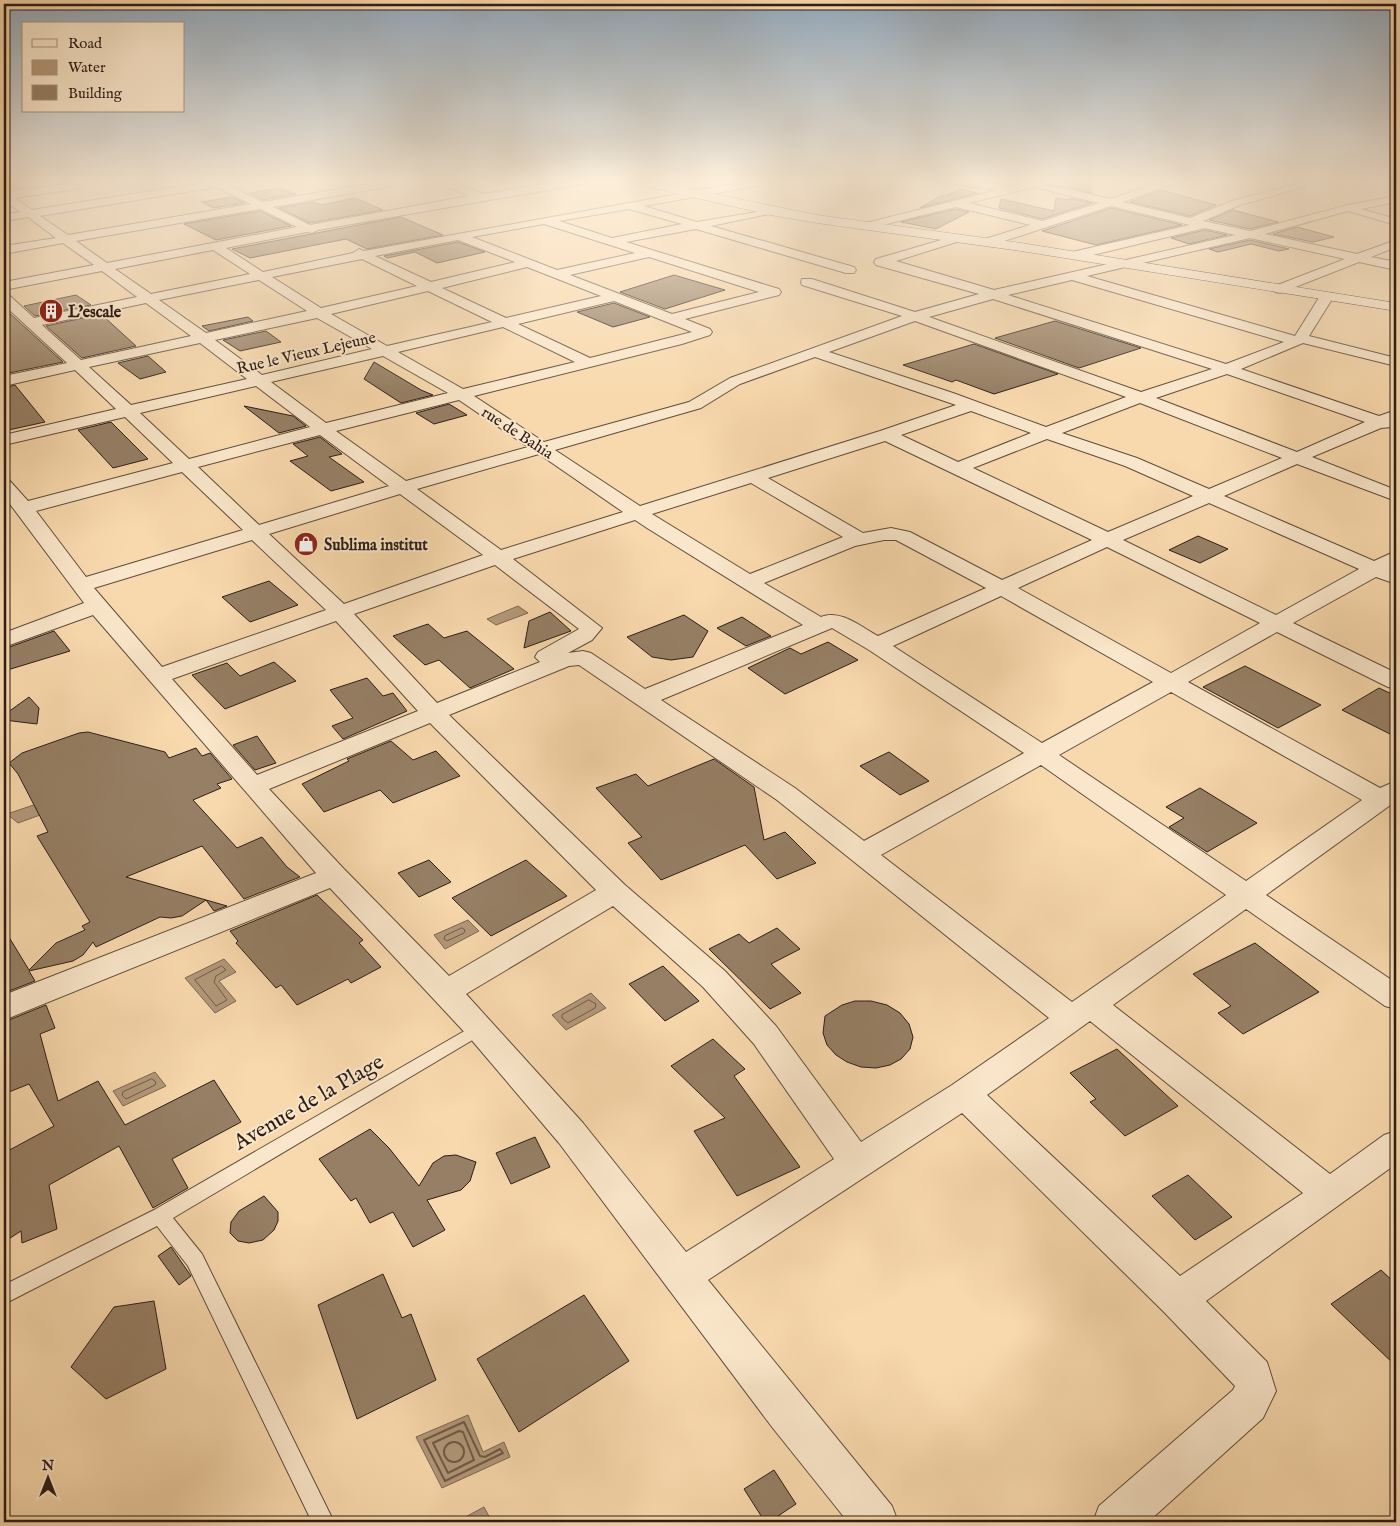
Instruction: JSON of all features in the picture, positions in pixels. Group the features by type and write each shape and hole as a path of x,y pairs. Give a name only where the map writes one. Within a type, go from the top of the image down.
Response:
{"main road":[{"path":"1050,251 1396,307"}],"street":[{"path":"85,251 260,380 323,429 405,487 591,628 586,634 553,651 545,658 537,671"},
{"path":"4,286 188,251"},
{"name":"rue de Bahia","path":"223,251 319,313 462,395 636,512 817,624"},
{"path":"355,251 589,363"},
{"path":"30,323 381,251"},
{"path":"497,251 674,318 705,332 185,465 10,493 90,596 253,786 334,876 480,1028 571,1133 681,1276 876,1522"},
{"path":"639,251 773,292"},
{"path":"785,251 850,270"},
{"path":"674,318 915,251"},
{"path":"1076,255 1092,251"},
{"path":"4,640 90,596 254,532 695,405 735,381 916,316 995,294 1181,251"},
{"path":"1329,251 1396,266"},
{"path":"1280,289 1373,251"},
{"path":"556,274 648,254"},
{"path":"882,261 995,294 1227,369 1396,428"},
{"path":"4,381 319,313 528,263"},
{"path":"1073,276 1299,340 1396,362"},
{"path":"808,282 916,316 1145,397 1396,496"},
{"path":"958,468 1045,432 1227,369 1299,340 1327,296"},
{"name":"Rue le Vieux Lejeune","path":"4,440 388,352 615,297"},
{"path":"4,298 75,365 128,411 340,612 433,713 614,892 714,979 748,1014 857,1163"},
{"path":"817,352 1130,462 1386,573"},
{"path":"158,676 498,557 636,512 886,436 971,405"},
{"path":"877,645 1109,539 1295,457 1396,415"},
{"path":"886,436 1109,539 1396,682"},
{"path":"752,476 851,532 855,536 852,540"},
{"path":"681,1276 964,1094 1388,794 1169,682 1002,588 899,534 852,540 748,582"},
{"path":"862,854 1275,623 1386,573 1396,557"},
{"path":"642,699 817,624 833,620 877,645 1042,754 1396,998"},
{"path":"253,786 537,671 569,659 580,658 786,794 862,854 1330,1194"},
{"path":"4,1008 334,876"},
{"path":"446,992 614,892"},
{"path":"964,1094 1178,1299 1251,1373 1256,1386 1256,1391 1248,1404 1115,1522"},
{"path":"1178,1299 1330,1194 1396,1145"}],"lane":[{"name":"Avenue de la Plage","path":"4,1295 160,1216 480,1028"},
{"path":"160,1216 195,1260 323,1522"}],"water":[{"path":"518,606 528,613 496,625 487,619"},
{"path":"57,797 65,806 18,823 7,814"},
{"path":"468,920 479,931 445,949 434,935"},
{"path":"224,959 236,972 219,981 236,1001 215,1013 185,978"},
{"path":"591,993 606,1008 566,1030 552,1015"},
{"path":"155,1072 166,1086 123,1106 113,1091"},
{"path":"468,1415 483,1452 504,1442 510,1457 442,1488 416,1437"},
{"path":"484,1507 492,1522 456,1522"}],"building":[{"path":"236,251 284,251 250,258"},
{"path":"409,251 485,252 437,263 415,252 387,258 384,256"},
{"path":"674,275 725,290 665,309 620,292"},
{"name":"L’escale","path":"76,295 91,305 35,316 24,306"},
{"path":"614,303 650,317 613,327 577,312"},
{"path":"4,310 6,310 63,362 4,374"},
{"path":"101,314 136,346 82,358 46,326"},
{"path":"248,317 253,321 209,331 202,326"},
{"path":"1055,321 1141,348 1079,368 995,338"},
{"path":"266,331 281,342 240,351 223,340"},
{"path":"974,344 1058,374 994,394 956,380 952,382 903,365"},
{"path":"148,356 166,372 140,379 118,363"},
{"path":"374,362 433,395 401,403 364,379"},
{"path":"15,385 45,422 4,431 4,388"},
{"path":"449,404 467,415 434,424 416,413"},
{"path":"244,406 293,416 306,426 279,433"},
{"path":"111,422 148,459 113,468 78,430"},
{"path":"320,437 342,454 329,457 364,482 331,491 290,461 308,456 293,444"},
{"path":"1198,536 1228,549 1200,563 1169,550"},
{"path":"269,581 298,605 250,622 222,597"},
{"path":"550,612 571,631 524,648 529,621"},
{"path":"684,615 708,631 693,657 671,660 652,657 627,637"},
{"path":"742,617 771,636 746,646 717,628"},
{"path":"428,624 444,638 467,631 514,669 470,688 439,660 425,665 393,636"},
{"path":"54,631 70,651 4,671 4,649"},
{"path":"828,642 858,660 785,694 748,668 790,648 801,654"},
{"path":"274,662 296,681 225,709 192,675 227,663 240,676"},
{"path":"1245,666 1321,705 1278,728 1203,687"},
{"path":"367,678 383,696 393,693 407,711 343,739 332,726 353,718 330,690"},
{"path":"1379,688 1396,696 1396,737 1342,710"},
{"path":"29,697 39,708 37,724 4,720 4,715"},
{"path":"88,732 165,752 169,758 196,748 202,756 210,753 232,779 217,784 221,788 193,800 237,848 262,837 287,867 300,877 244,899 202,846 126,877 227,906 214,911 206,900 182,916 160,917 96,947 93,942 83,955 73,961 29,971 35,981 4,993 4,929 29,970 56,943 85,930 82,926 90,922 37,836 48,832 18,774 9,763 22,753 79,733"},
{"path":"257,736 276,763 255,770 233,745"},
{"path":"391,741 413,760 436,751 460,776 393,803 380,790 324,812 302,784 349,761 347,759"},
{"path":"889,752 929,781 900,795 860,766"},
{"path":"714,759 754,787 764,840 785,832 816,863 777,879 745,845 661,880 628,843 642,837 596,788 636,774 648,786"},
{"path":"1200,788 1257,823 1207,852 1169,827 1184,818 1166,807"},
{"path":"429,860 451,882 419,897 398,873"},
{"path":"526,860 567,896 491,936 452,898"},
{"path":"317,895 363,940 359,943 381,967 351,983 348,979 297,1005 281,985 276,988 236,943 238,941 230,931"},
{"path":"777,928 800,949 771,964 801,993 770,1009 709,949 739,934 749,943"},
{"path":"1255,943 1319,992 1243,1034 1218,1013 1231,1006 1193,974"},
{"path":"663,966 699,1001 665,1021 629,984"},
{"path":"855,1001 871,1001 887,1005 900,1013 909,1024 913,1037 910,1049 901,1059 890,1065 876,1068 861,1067 847,1062 836,1055 827,1045 823,1033 825,1016 842,1005"},
{"path":"46,1005 55,1028 40,1034 58,1101 98,1081 125,1125 214,1080 241,1122 172,1159 188,1188 153,1208 119,1146 49,1185 57,1229 22,1243 21,1231 4,1242 4,1153 54,1126 29,1084 4,1094 4,1022"},
{"path":"713,1039 745,1069 734,1076 800,1167 737,1196 694,1131 725,1118 671,1066"},
{"path":"1117,1049 1178,1106 1125,1136 1090,1102 1096,1099 1070,1073"},
{"path":"370,1129 389,1148 419,1186 433,1163 444,1156 456,1155 476,1162 470,1181 461,1190 427,1200 445,1230 413,1247 393,1212 370,1223 356,1198 351,1201 319,1159"},
{"path":"535,1137 550,1167 511,1184 496,1153"},
{"path":"1188,1175 1232,1217 1195,1240 1152,1196"},
{"path":"264,1196 278,1212 278,1221 274,1230 263,1240 249,1243 238,1241 230,1233 231,1222 239,1211"},
{"path":"171,1247 191,1276 179,1285 158,1256"},
{"path":"1381,1270 1396,1284 1396,1366 1331,1304"},
{"path":"383,1274 402,1318 411,1314 436,1380 357,1419 318,1305"},
{"path":"584,1295 629,1361 519,1432 477,1359"},
{"path":"154,1301 166,1369 106,1399 71,1367 114,1307"},
{"path":"774,1470 796,1504 769,1522 765,1522 744,1489"}],"place":[{"name":"L’escale","path":"51,311"},
{"name":"Sublima institut","path":"306,544"}]}
